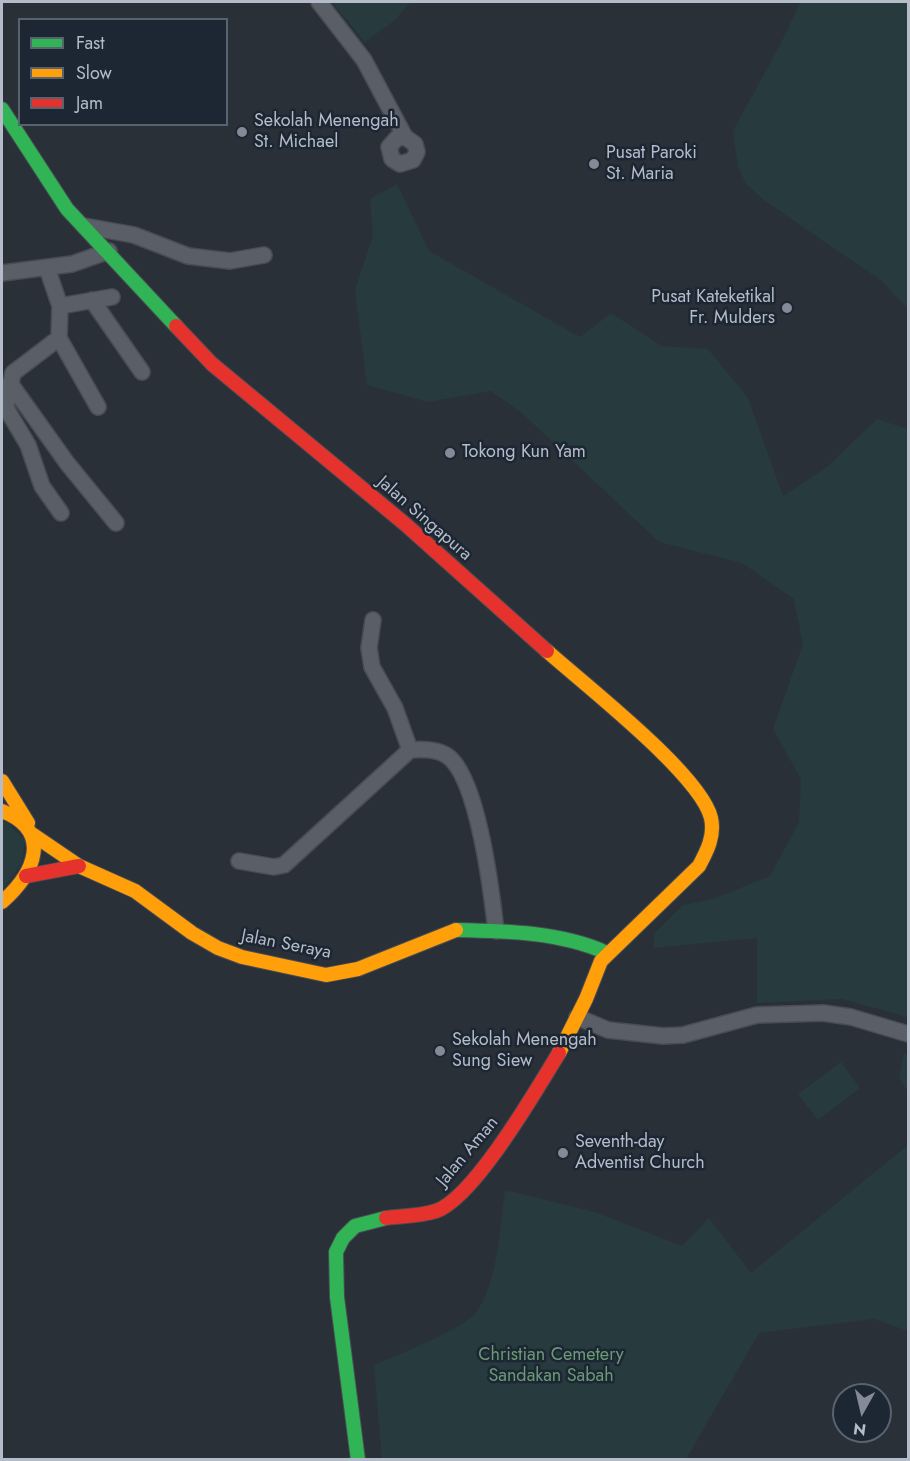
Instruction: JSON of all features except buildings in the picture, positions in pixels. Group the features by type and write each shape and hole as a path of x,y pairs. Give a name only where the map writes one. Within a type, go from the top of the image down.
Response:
{"main road":[{"name":"Jalan Singapura","path":"2,109 67,209 109,251 212,364 306,440 431,548 686,775 708,805 712,837 699,866 607,952"},
{"path":"2,781 32,834 34,855 26,876 11,896 2,902"},
{"name":"Jalan Seraya","path":"2,811 16,816 32,834 79,866 135,891 192,933 218,948 242,957 326,975 358,969 454,930 496,931 585,943 607,952"},
{"path":"26,876 79,866"},
{"name":"Jalan Aman","path":"358,1460 337,1297 336,1252 343,1238 355,1226 367,1221 437,1211 454,1199 506,1140 559,1053 597,968 607,952"}],"street":[{"path":"319,2 364,60 405,137"},
{"path":"84,226 134,235 188,256 230,261 264,255"},
{"path":"2,273 72,264 109,251"},
{"path":"47,268 60,306 59,338 98,407"},
{"path":"60,306 112,297"},
{"path":"92,300 142,372"},
{"path":"59,338 55,344 19,367 10,382 6,408 28,445 42,486 61,513"},
{"path":"10,382 67,463 116,523"},
{"path":"373,620 369,648 372,667 396,708 410,750"},
{"path":"238,861 274,867 292,860 341,811 410,750 426,749 447,755 458,767 469,787 491,890 496,931"},
{"path":"577,1017 608,1030 663,1036 683,1035 757,1015 823,1013 851,1017 909,1034"}],"green space":[{"path":"332,2 411,2 395,20 365,42"},
{"path":"801,2 908,2 908,309 882,281 765,201 746,184 738,167 733,131"},
{"path":"397,184 429,251 580,337 611,313 662,346 708,349 748,398 783,496 828,466 877,419 908,429 908,1017 842,999 757,1003 757,938 653,948 655,933 683,905 713,899 770,876 799,822 801,779 773,729 803,644 794,599 742,563 659,542 523,414 491,391 428,402 367,385 355,290 373,236 370,199"},
{"path":"2,822 7,822 25,841 22,862 2,891"},
{"path":"904,1053 908,1055 908,1092 899,1078"},
{"path":"841,1062 860,1088 818,1120 798,1094"},
{"name":"Christian Cemetery Sandakan Sabah","path":"908,1145 908,1331 874,1319 759,1333 686,1459 382,1459 374,1365 444,1334 477,1311 484,1299 494,1269 505,1190 595,1212 682,1246 709,1218 751,1273"}],"traffic: fast":[{"path":"2,109 67,209 176,326"},
{"path":"456,930 533,934 571,941 607,953"},
{"path":"358,1460 337,1297 336,1252 343,1238 355,1226 386,1218"}],"traffic: slow":[{"path":"547,651 665,755 703,800 712,825 710,843 699,866 601,961 586,999 559,1053"},
{"path":"2,781 28,823"},
{"path":"2,811 18,819 28,830 33,841 34,853 23,878 2,902"},
{"path":"32,834 79,866 135,891 192,933 218,948 242,957 326,975 358,969 456,930"}],"traffic: jam":[{"path":"176,326 212,364 405,524 547,651"},
{"path":"26,876 79,866"},
{"path":"386,1218 436,1211 451,1202 468,1186 504,1141 559,1053"}],"place":[{"name":"Sekolah Menengah St. Michael","path":"242,132"},
{"name":"Pusat Paroki St. Maria","path":"594,164"},
{"name":"Pusat Kateketikal Fr. Mulders","path":"787,308"},
{"name":"Tokong Kun Yam","path":"450,453"},
{"name":"Sekolah Menengah Sung Siew","path":"440,1051"},
{"name":"Seventh-day Adventist Church","path":"563,1153"}]}
